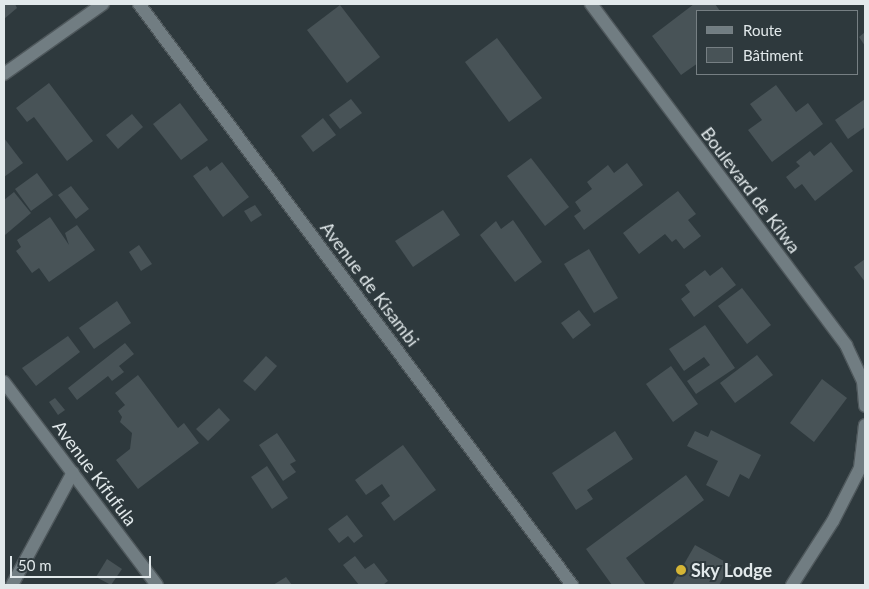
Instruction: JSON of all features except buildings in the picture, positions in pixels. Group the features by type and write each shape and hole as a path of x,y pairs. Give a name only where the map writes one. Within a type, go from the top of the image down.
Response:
{"street":[{"path":"4,74 103,4"},
{"name":"Avenue de Kisambi","path":"140,4 572,585"},
{"name":"Boulevard de Kilwa","path":"590,4 846,345 864,381 865,406"},
{"name":"Avenue Kifufula","path":"4,382 157,585"},
{"path":"792,585 833,520 860,468 865,425"},
{"path":"12,585 73,472"}],"place":[{"name":"Sky Lodge","path":"681,570"}]}
